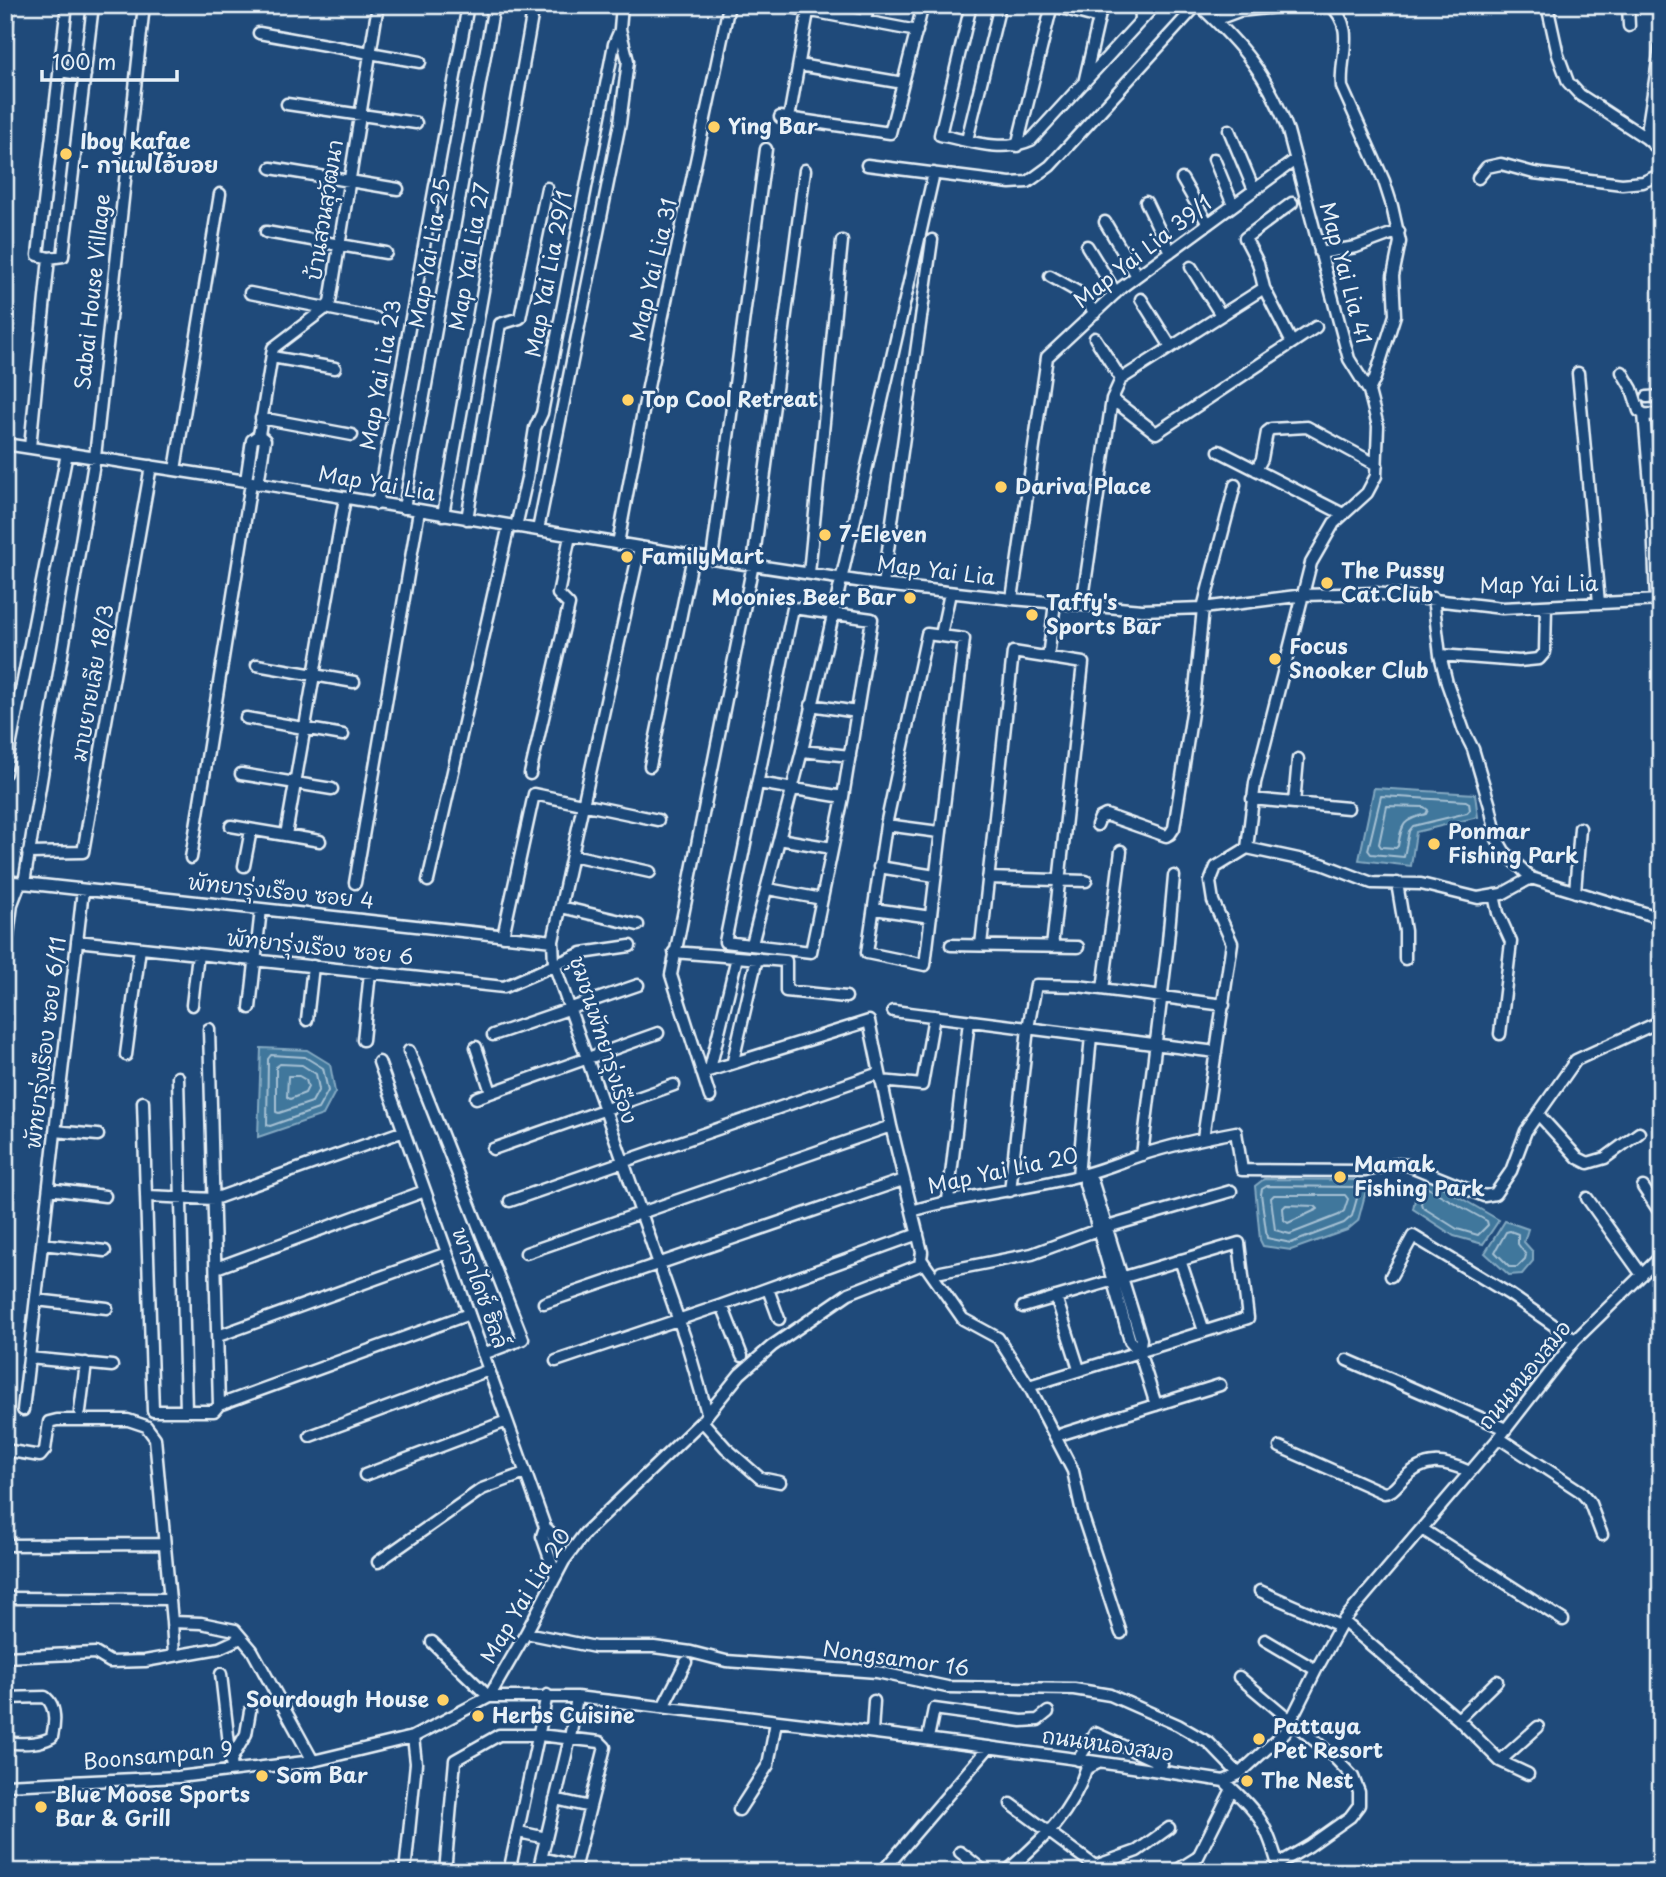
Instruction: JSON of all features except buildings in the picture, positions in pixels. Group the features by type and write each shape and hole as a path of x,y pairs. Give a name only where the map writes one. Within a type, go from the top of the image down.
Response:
{"street":[{"path":"5,50 9,5"},
{"path":"68,5 38,255 49,258 63,256 93,5"},
{"name":"Sabai House Village","path":"5,959 12,904 22,883 28,853 95,457 144,5"},
{"name":"บ้านสวนสุวัฒนา","path":"272,357 273,348 327,307 378,5"},
{"name":"Map Yai Lia 23","path":"377,504 468,5"},
{"name":"Map Yai Lia 25","path":"404,508 494,5"},
{"name":"Map Yai Lia 27","path":"443,515 534,5"},
{"path":"538,530 620,123 628,61 620,29 622,5"},
{"name":"Map Yai Lia 31","path":"618,544 665,303 694,180 729,5"},
{"path":"865,21 868,5"},
{"path":"809,8 799,65 784,118 890,133 923,5"},
{"path":"971,5 940,135 1001,147 1017,146 1031,140 1155,5"},
{"path":"967,140 999,5"},
{"path":"1017,146 1051,5 1099,18"},
{"path":"1083,84 1102,5"},
{"path":"1140,5 1140,19"},
{"path":"867,165 1010,183 1028,182 1050,166 1198,5"},
{"name":"Map Yai Lia 41","path":"1198,5 1261,71 1279,103 1349,359 1368,391 1378,426 1376,476 1367,493 1343,514 1326,535 1311,563 1304,595"},
{"path":"1215,20 1240,11 1297,5"},
{"path":"1330,5 1343,19 1346,31 1342,87 1384,181 1399,232 1398,258 1393,275 1395,315 1375,378 1368,391"},
{"path":"1547,5 1558,55 1568,82 1580,95 1646,138 1661,151"},
{"path":"1628,5 1629,26"},
{"path":"790,7 809,8 916,31"},
{"name":"Map Yai Lia 29/1","path":"428,881 512,526 527,478 535,428 542,413 614,44 620,29"},
{"path":"258,33 420,62"},
{"path":"1646,138 1661,42"},
{"path":"799,65 903,83"},
{"path":"60,71 85,75"},
{"path":"288,104 416,123"},
{"path":"1229,130 1254,190"},
{"path":"712,559 766,149"},
{"path":"1214,159 1233,205"},
{"name":"Map Yai Lia 39/1","path":"1012,600 1047,357 1137,276 1295,160"},
{"path":"1478,178 1487,167 1501,164 1534,173 1622,184 1643,182 1661,174"},
{"path":"271,168 398,189"},
{"path":"710,1097 706,1071 671,975 753,564 805,170"},
{"path":"752,944 802,751 934,173"},
{"path":"1182,179 1208,224"},
{"path":"467,519 500,324 520,318 547,188"},
{"path":"176,470 220,194"},
{"path":"1146,201 1170,252"},
{"path":"1292,203 1245,238 1258,263 1264,288 1292,343"},
{"path":"1105,222 1137,276"},
{"path":"266,232 386,253"},
{"path":"1320,253 1356,247 1399,232"},
{"path":"883,584 932,240"},
{"path":"809,573 842,241"},
{"path":"1087,246 1116,293"},
{"path":"30,447 49,258"},
{"path":"1191,267 1221,315"},
{"path":"1051,276 1080,293 1095,313"},
{"path":"1082,605 1112,399 1121,379 1264,288"},
{"path":"250,293 376,318"},
{"path":"1141,299 1171,347"},
{"path":"1112,399 1156,433 1316,327"},
{"path":"1095,338 1121,379"},
{"path":"191,858 252,483 265,440 258,435 272,357 335,368"},
{"path":"1622,372 1632,388 1639,411 1661,415"},
{"path":"1578,373 1599,603"},
{"path":"1647,397 1661,396"},
{"path":"1644,414 1658,600"},
{"path":"261,418 352,435"},
{"path":"1256,470 1262,459 1267,432 1271,429 1303,426 1377,465"},
{"name":"Map Yai Lia","path":"5,444 640,548 1012,600 1142,610 1203,608 1304,595 1376,593 1502,608 1658,600"},
{"path":"1219,451 1343,514"},
{"path":"5,773 67,453"},
{"name":"มาบยายเลีย 18/3","path":"28,853 83,852 151,466"},
{"path":"1097,825 1100,818 1107,815 1166,836 1174,828 1194,700 1203,608 1235,485"},
{"path":"286,835 345,498"},
{"path":"355,883 419,511"},
{"path":"530,774 569,605 558,593 569,536"},
{"name":"ชุมชนพัทยารุ่งเรือง","path":"640,548 553,941 554,964 679,1320 704,1417"},
{"path":"650,766 693,556"},
{"path":"941,635 950,593"},
{"path":"1247,848 1252,799 1304,595"},
{"path":"1433,598 1440,655 1464,731 1473,749 1497,839 1504,851 1531,878 1661,918"},
{"path":"1048,657 1055,603"},
{"path":"1440,655 1519,661 1539,659 1545,652 1546,606"},
{"path":"793,608 833,614 872,619 843,797 811,952 726,942 793,608"},
{"path":"927,634 941,635 964,639 925,965 867,953 886,825 927,634"},
{"path":"981,945 1013,652 1083,663 1052,947"},
{"path":"257,665 354,682"},
{"path":"811,705 857,712"},
{"path":"246,718 343,735"},
{"path":"802,751 850,756"},
{"path":"1294,803 1298,759"},
{"path":"241,774 332,789"},
{"path":"758,783 843,797"},
{"path":"503,936 534,794 658,820"},
{"path":"1252,799 1348,808"},
{"path":"886,825 939,832"},
{"path":"231,826 320,841"},
{"path":"1575,892 1580,828"},
{"path":"244,866 251,830"},
{"path":"779,839 832,848"},
{"path":"1203,1138 1232,943 1213,901 1210,882 1216,867 1247,848 1322,864 1373,883 1421,884 1478,898 1502,894 1531,878"},
{"path":"1103,989 1121,851"},
{"path":"572,855 650,872"},
{"path":"879,867 935,876"},
{"path":"1142,1155 1174,876"},
{"path":"988,878 1086,881"},
{"name":"พัทยารุ่งเรือง ซอย 4","path":"5,881 553,941"},
{"path":"1397,883 1405,931 1405,958"},
{"path":"768,889 822,899"},
{"name":"พัทยารุ่งเรือง ซอย 6/11","path":"23,1410 83,890"},
{"path":"1494,895 1498,913 1511,943 1500,1034"},
{"path":"561,907 638,925"},
{"path":"250,1008 261,909"},
{"path":"874,909 931,917"},
{"name":"พัทยารุ่งเรือง ซอย 6","path":"77,941 504,986 582,953 630,946"},
{"path":"951,945 1078,947"},
{"path":"126,1055 140,948"},
{"path":"674,952 786,961 786,991 846,997"},
{"path":"192,1005 198,954"},
{"path":"706,1071 737,957"},
{"path":"733,1061 757,958"},
{"path":"307,1020 313,966"},
{"path":"363,1040 370,972"},
{"path":"493,1035 638,985"},
{"path":"1010,1191 1028,1028 1036,985 1103,989 1224,1005"},
{"path":"893,1011 1216,1052"},
{"path":"510,1201 623,1160 880,1077 922,1085 934,1016"},
{"path":"706,1071 869,1021 912,1211"},
{"path":"948,1200 969,1021"},
{"path":"1639,1133 1605,1158 1588,1163 1578,1158 1539,1115 1576,1060 1661,1021"},
{"path":"209,1029 219,1405"},
{"path":"476,1098 658,1033"},
{"path":"1091,1036 1082,1175 1092,1180 1102,1229 1116,1278 1141,1339 1139,1350 1156,1405"},
{"path":"476,1047 491,1093"},
{"path":"409,1051 523,1339 483,1353"},
{"name":"พาราไดซ์ ฮิลล์","path":"379,1062 545,1527 552,1534 564,1561"},
{"path":"178,1077 186,1411"},
{"path":"493,1149 674,1085"},
{"path":"143,1102 153,1411 214,1411 219,1405 469,1314"},
{"name":"Map Yai Lia 20","path":"489,1697 564,1561 587,1530 704,1417 740,1374 808,1319 849,1293 920,1265 922,1252 912,1211 948,1200 1010,1191 1082,1175 1142,1155 1236,1132 1242,1170 1365,1171 1397,1164 1408,1165 1485,1196 1495,1194 1511,1171 1526,1131 1539,1115"},
{"path":"526,1253 891,1126"},
{"path":"55,1130 98,1135"},
{"path":"146,1196 214,1199 404,1131"},
{"path":"544,1303 904,1180"},
{"path":"1643,1188 1661,1214"},
{"path":"49,1189 105,1196"},
{"path":"216,1268 425,1191"},
{"path":"941,1272 1032,1254 1102,1229 1230,1191"},
{"path":"1587,1198 1642,1275"},
{"path":"556,1361 768,1289 918,1234"},
{"path":"1391,1276 1413,1236 1509,1294 1576,1340"},
{"path":"1023,1307 1239,1243 1248,1318 1029,1386"},
{"path":"42,1244 105,1251"},
{"path":"218,1336 447,1253"},
{"name":"ถนนหนองสมอ","path":"313,1761 413,1737 489,1697 547,1695 989,1746 1228,1785 1285,1732 1341,1624 1499,1438 1576,1340 1661,1256"},
{"path":"921,1259 963,1319 998,1338 1029,1386 1073,1471 1083,1517 1121,1633"},
{"path":"1180,1260 1204,1331"},
{"path":"768,1289 779,1320"},
{"path":"1056,1297 1079,1369"},
{"path":"36,1300 107,1308"},
{"path":"722,1305 742,1356"},
{"path":"29,1358 112,1366"},
{"path":"1347,1360 1506,1429"},
{"path":"80,1411 86,1363"},
{"path":"310,1436 489,1370"},
{"path":"1062,1434 1220,1385"},
{"path":"704,1417 726,1448 761,1478 780,1482"},
{"path":"5,1450 40,1457 45,1450 49,1422 57,1420 128,1420 146,1426 155,1438 174,1656"},
{"path":"365,1475 507,1421"},
{"path":"1499,1438 1580,1491 1589,1501 1602,1535"},
{"path":"1280,1447 1384,1493 1391,1492 1408,1473 1437,1461 1447,1462 1470,1472"},
{"path":"378,1562 482,1489 525,1473"},
{"name":"พาราไดซ์ ฮิลล์","path":"545,1527 542,1536 556,1576"},
{"path":"1422,1529 1563,1620"},
{"path":"6,1545 163,1544"},
{"path":"1260,1591 1341,1624 1458,1719 1500,1761 1528,1774"},
{"path":"11,1598 169,1599"},
{"path":"172,1622 201,1623 235,1630 252,1650 313,1761"},
{"name":"Nongsamor 16","path":"526,1633 594,1647 654,1647 691,1652 726,1661 877,1672 947,1687 1074,1689 1110,1695 1178,1725 1209,1743 1239,1774"},
{"path":"5,1657 95,1653 110,1662 145,1661 219,1648 241,1638"},
{"path":"1265,1640 1316,1670"},
{"path":"432,1642 489,1697"},
{"path":"663,1707 686,1662"},
{"path":"222,1674 232,1765"},
{"path":"1174,1872 1198,1857 1228,1785 1252,1807 1270,1835 1279,1868 1350,1817 1359,1805 1359,1792 1353,1777 1292,1720 1239,1677"},
{"path":"1458,1719 1497,1681"},
{"path":"509,1872 547,1695"},
{"path":"5,1698 45,1697 53,1706 54,1722 52,1737 42,1742 5,1743"},
{"path":"538,1872 577,1697"},
{"path":"872,1732 874,1702"},
{"path":"928,1738 934,1709 1022,1721 1038,1720 1048,1712"},
{"path":"232,1765 246,1734 250,1711"},
{"path":"739,1810 768,1765 776,1722"},
{"path":"1500,1761 1538,1727"},
{"path":"1078,1760 1095,1733 1162,1764"},
{"path":"444,1872 455,1760 499,1735 539,1735 600,1742 604,1747 575,1866 542,1858"},
{"path":"405,1872 416,1763 413,1737"},
{"path":"882,1872 989,1746"},
{"name":"Boonsampan 9","path":"5,1785 178,1777 232,1765 313,1761"},
{"path":"1006,1872 1065,1814 1079,1791 1086,1769 1098,1763"},
{"path":"555,1799 590,1807"},
{"path":"1011,1804 1095,1866 1138,1852 1169,1828"},
{"path":"519,1832 547,1838"},
{"path":"960,1852 985,1872"}],"water":[{"path":"1374,788 1475,794 1478,817 1416,832 1411,866 1359,860"},
{"path":"261,1048 307,1050 330,1064 335,1092 323,1115 258,1137"},
{"path":"1426,1178 1499,1220 1483,1244 1454,1236 1413,1209 1418,1184"},
{"path":"1264,1179 1360,1180 1367,1187 1358,1221 1347,1230 1291,1250 1263,1246 1260,1240 1255,1186"},
{"path":"1505,1221 1528,1229 1524,1242 1533,1252 1533,1261 1522,1274 1509,1275 1485,1253"}],"place":[{"name":"Ying Bar","path":"714,127"},
{"name":"Iboy kafae - กาแฟไอ้บอย","path":"66,154"},
{"name":"Top Cool Retreat","path":"628,400"},
{"name":"Dariva Place","path":"1001,487"},
{"name":"7-Eleven","path":"825,535"},
{"name":"FamilyMart","path":"627,557"},
{"name":"The Pussy Cat Club","path":"1327,583"},
{"name":"Moonies Beer Bar","path":"910,598"},
{"name":"Taffy's Sports Bar","path":"1032,615"},
{"name":"Focus Snooker Club","path":"1275,659"},
{"name":"Ponmar Fishing Park","path":"1434,844"},
{"name":"Mamak Fishing Park","path":"1340,1177"},
{"name":"Sourdough House","path":"443,1700"},
{"name":"Herbs Cuisine","path":"478,1716"},
{"name":"Pattaya Pet Resort","path":"1259,1739"},
{"name":"Som Bar","path":"262,1776"},
{"name":"The Nest","path":"1247,1781"},
{"name":"Blue Moose Sports Bar & Grill","path":"41,1807"}]}
